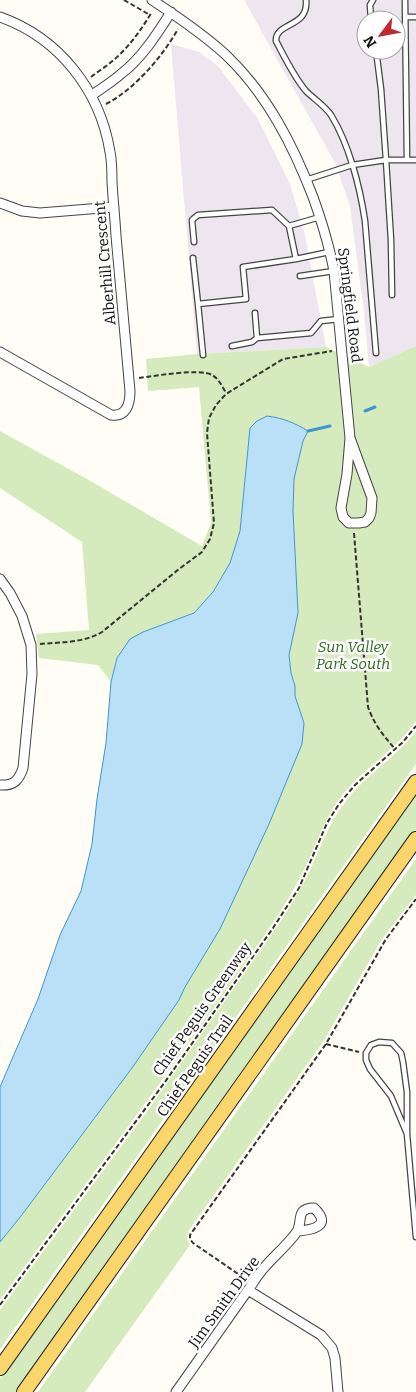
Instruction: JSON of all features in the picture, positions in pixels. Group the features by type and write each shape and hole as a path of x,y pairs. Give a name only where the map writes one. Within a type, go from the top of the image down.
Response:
{"main road":[{"name":"Chief Peguis Trail","path":"0,1368 416,782"},
{"path":"24,1392 416,839"}],"street":[{"name":"Springfield Road","path":"152,0 207,38 227,56 260,93 289,143 306,180 320,218 334,271 350,438 347,474 341,508 343,517 346,520 354,523 365,522 369,518 372,508 370,492 350,438"},
{"path":"92,95 121,75 135,62 158,33 171,12"},
{"name":"Alberhill Crescent","path":"0,17 30,31 46,42 75,70 92,95 104,125 110,154 129,378 130,401 127,409 117,416 111,415 0,352"},
{"path":"0,203 22,211 40,213 114,207"},
{"path":"0,579 22,616 31,644 32,674 23,768 20,777 12,784 0,785"},
{"name":"Jim Smith Drive","path":"176,1392 258,1274 298,1231"},
{"path":"250,1287 321,1335 332,1348 335,1358 338,1392"}],"lane":[{"path":"306,0 305,12 301,18 278,33 276,41 306,90 330,114 341,134 352,164 362,201 365,221 376,353"},
{"path":"377,60 386,160 392,295"},
{"path":"406,60 407,160"},
{"path":"306,180 352,164 386,160 416,160"},
{"path":"194,242 192,220 198,215 272,210 288,226 296,259"},
{"path":"288,226 320,218"},
{"path":"198,304 246,299 243,267 330,252"},
{"path":"193,258 203,355"},
{"path":"300,276 334,271"},
{"path":"255,313 257,338"},
{"path":"232,346 252,342 257,338 311,333 321,321 339,319"},
{"path":"407,1134 391,1096 370,1069 366,1060 366,1053 371,1046 380,1042 392,1043 401,1053 404,1062 407,1092 407,1134 416,1237"}],"path":[{"path":"84,82 124,50 150,16 124,0"},
{"path":"98,108 112,101 151,67 174,36 183,20"},
{"path":"31,644 85,639 97,635 179,568 202,552 210,539 214,523 207,433 209,418 216,405 226,394 283,359 342,350"},
{"path":"129,378 198,372 210,373 218,379 226,394"},
{"path":"354,523 368,707 374,723 395,749"},
{"name":"Chief Peguis Greenway","path":"0,1305 165,1082 273,928 299,888 327,823 339,804 355,785 403,742 416,726"},
{"path":"250,1287 193,1243 190,1235 326,1044 386,939 416,900"},
{"path":"326,1044 366,1053"}],"shaded area":[{"path":"244,0 416,0 416,346 369,367 350,206 335,163"},
{"path":"171,44 199,52 218,66 258,119 290,184 305,235 326,347 197,354"}],"green space":[{"name":"Sun Valley Park South","path":"416,346 416,721 398,742 356,780 338,801 325,822 309,859 287,901 245,964 0,1300 0,1242 179,1000 304,723 295,696 289,655 298,613 293,511 294,479 303,441 308,431 250,428 240,531 230,563 212,593 194,613 143,632 117,658 111,682 98,665 39,658 36,634 89,630 82,542 0,488 0,431 202,546 211,523 199,387 148,391 146,359 197,354 326,347 369,367"},
{"path":"416,731 416,764 0,1349 0,1310 146,1113 279,924 304,883 339,811 361,784 399,750"},
{"path":"416,793 416,829 16,1392 0,1392 0,1379"},
{"path":"416,859 416,895 382,939 323,1042 189,1230 187,1238 190,1245 85,1392 38,1392"}],"water":[{"path":"267,416 289,421 308,431 303,441 294,479 293,511 298,613 289,655 295,696 304,723 302,744 269,824 220,929 179,1000 132,1068 0,1242 0,1087 38,999 60,935 81,891 92,844 106,743 111,682 117,658 130,639 143,632 194,613 213,592 230,563 240,531 250,428 257,421"}],"waterway":[{"path":"365,411 375,407"},
{"path":"308,431 330,426"}]}
